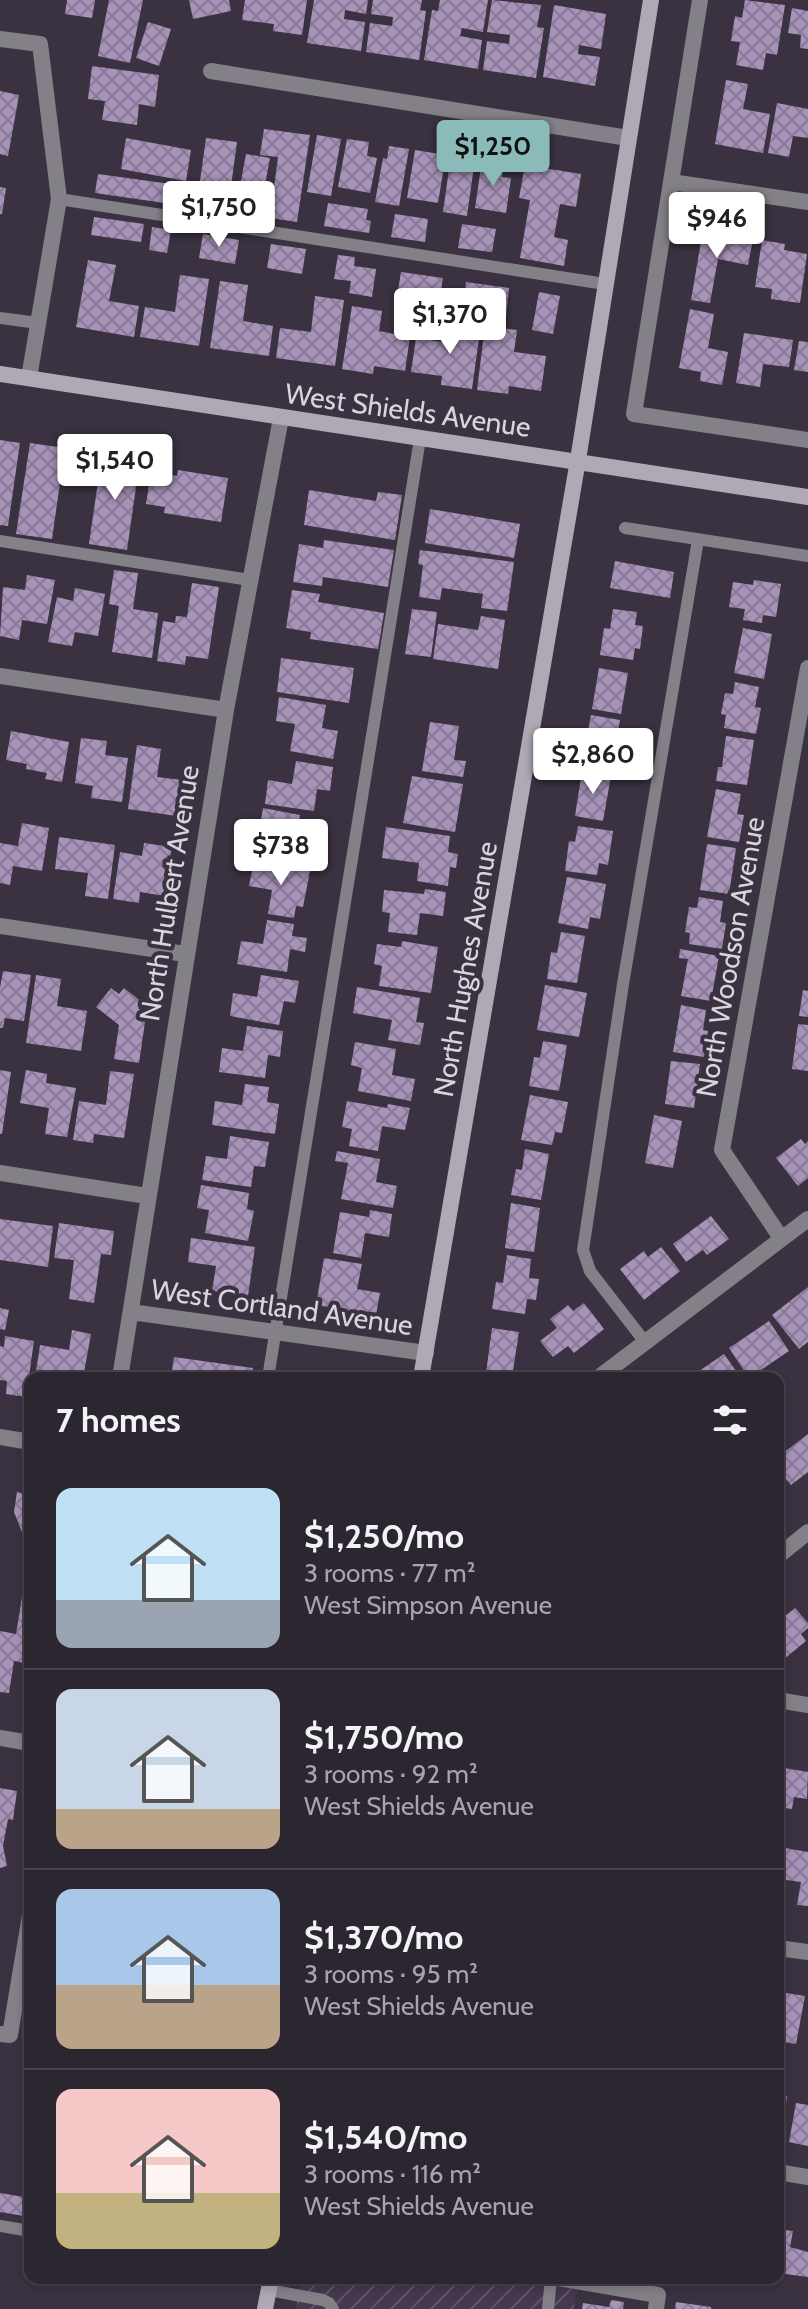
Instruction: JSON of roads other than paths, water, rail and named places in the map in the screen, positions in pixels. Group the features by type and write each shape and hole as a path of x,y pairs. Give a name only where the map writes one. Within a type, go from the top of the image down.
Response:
{"street":[{"name":"North Hughes Avenue","path":"422,1372 578,460 651,0"},
{"path":"700,0 634,414 808,440"},
{"path":"0,39 40,44 59,199 29,378"},
{"path":"211,71 628,138"},
{"path":"671,182 808,202"},
{"name":"West Shields Avenue","path":"0,374 808,497"},
{"name":"North Hulbert Avenue","path":"121,1372 185,954 226,710 281,418"},
{"name":"North Woodson Avenue","path":"781,1238 722,1150 808,668"},
{"path":"0,676 226,710"},
{"path":"0,926 185,954"},
{"path":"0,1173 147,1196"},
{"path":"606,1372 808,1219"},
{"name":"West Cortland Avenue","path":"131,1312 426,1353"},
{"path":"0,1437 24,1441"},
{"path":"784,1551 808,1532"},
{"path":"784,1701 808,1705"},
{"path":"0,1738 24,1742"},
{"path":"5,2034 24,1944"},
{"path":"784,1949 808,1952"},
{"path":"784,2173 808,2177"},
{"path":"265,2309 270,2284"},
{"path":"593,2284 658,2295 656,2309"}],"lane":[{"path":"59,199 605,284"},
{"path":"0,318 38,323"},
{"path":"269,1372 420,439"},
{"path":"625,528 808,556"},
{"path":"645,1342 590,1271 583,1250 618,1013 698,540"},
{"path":"0,541 250,580"},
{"path":"0,2226 24,2230"},
{"path":"270,2284 323,2300 333,2309"},
{"path":"548,2309 550,2284"}]}
